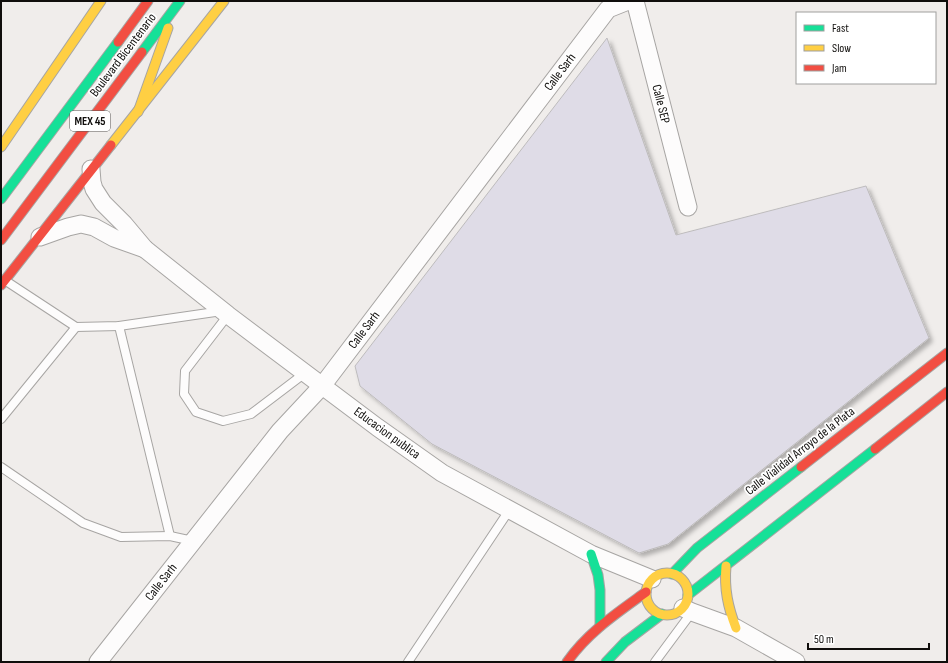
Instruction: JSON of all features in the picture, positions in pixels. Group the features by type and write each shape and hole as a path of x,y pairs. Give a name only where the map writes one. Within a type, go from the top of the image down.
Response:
{"main road":[{"path":"1,148 101,1"},
{"name":"Boulevard Bicentenario","path":"1,200 148,1"},
{"path":"3,283 224,1"},
{"path":"138,112 177,4"},
{"name":"Boulevard Bicentenario","path":"1,240 177,4"},
{"name":"Calle Vialidad Arroyo de la Plata","path":"672,574 697,548 947,353"},
{"path":"649,586 647,600 656,611 662,614 677,612 687,605 726,566 947,392"},
{"path":"591,554 598,575 600,590 600,626"},
{"path":"726,566 724,583 726,600 736,628"},
{"path":"567,662 573,652 600,626 649,586 658,575 665,573 672,574 679,576 684,581 687,588 687,605"},
{"path":"606,662 633,634 662,614"}],"street":[{"name":"Calle Sarh","path":"98,662 280,432 322,386 608,9 628,1"},
{"name":"Calle SEP","path":"635,1 688,207"},
{"path":"92,169 92,182 103,203 124,224 145,249"},
{"path":"40,237 80,224 94,227 114,238 145,249"},
{"name":"Educacion publica","path":"145,249 225,313 377,427 442,473 649,586"},
{"path":"687,605 736,628 796,662"}],"lane":[{"path":"3,283 76,327 119,326 225,313"},
{"path":"225,313 185,371 184,394 196,412 222,421 251,414 305,373"},
{"path":"119,326 170,536"},
{"path":"1,419 76,327"},
{"path":"1,467 83,523 121,537 170,536 193,541"},
{"path":"408,662 510,509"},
{"path":"655,662 687,605"}],"building":[{"path":"607,38 676,235 866,186 929,338 668,544 639,553 432,444 360,386 355,366"}],"traffic: fast":[{"path":"142,52 180,1"},
{"path":"1,199 118,42"},
{"path":"688,595 875,449"},
{"path":"672,574 697,548 801,467"},
{"path":"591,554 598,575 600,590 600,626"},
{"path":"606,662 625,642 662,614"}],"traffic: slow":[{"path":"1,147 101,1"},
{"path":"111,145 224,1"},
{"path":"138,112 168,28"},
{"path":"726,566 727,598 736,628"},
{"path":"667,573 675,575 684,583 688,594 686,602 678,611 667,615 659,613 650,605 646,594 648,586 656,577 667,573"}],"traffic: jam":[{"path":"118,42 148,1"},
{"path":"1,240 142,52"},
{"path":"1,285 111,145"},
{"path":"801,467 947,353"},
{"path":"875,449 947,392"},
{"path":"567,662 575,651 594,632 614,615 646,592"}]}
